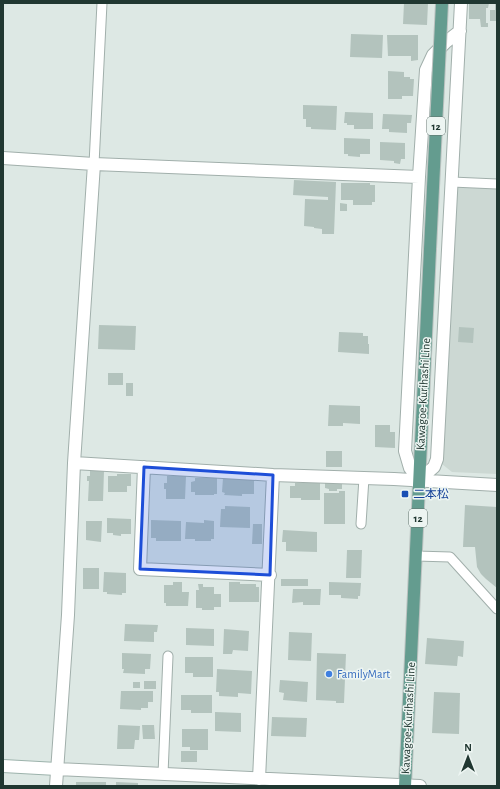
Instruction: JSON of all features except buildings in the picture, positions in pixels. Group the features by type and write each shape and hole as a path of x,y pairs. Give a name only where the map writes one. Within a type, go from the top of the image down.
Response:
{"main road":[{"name":"Kawagoe-Kurihashi Line","path":"405,786 442,3"}],"street":[{"path":"419,480 434,467 437,460 461,3"},
{"path":"419,480 410,468 405,451 418,177 426,70 433,55 460,31"},
{"path":"3,158 94,164 418,177"},
{"path":"56,786 68,615 74,463 94,164"},
{"path":"74,463 273,475 419,480 497,485"},
{"path":"144,467 140,569 270,575"},
{"path":"259,779 270,575 273,475"},
{"path":"3,766 348,784 420,786"}],"lane":[{"path":"94,164 102,3"},
{"path":"452,182 497,184"},
{"path":"361,524 364,478"},
{"path":"416,556 450,557 497,609"},
{"path":"163,774 168,656"}],"highlighted area":[{"path":"144,467 273,475 270,575 140,569"}],"shaded area":[{"path":"457,186 497,188 497,474 452,472 442,464"}],"place":[{"name":"二本松","path":"405,494"},
{"name":"FamilyMart","path":"329,674"}]}
